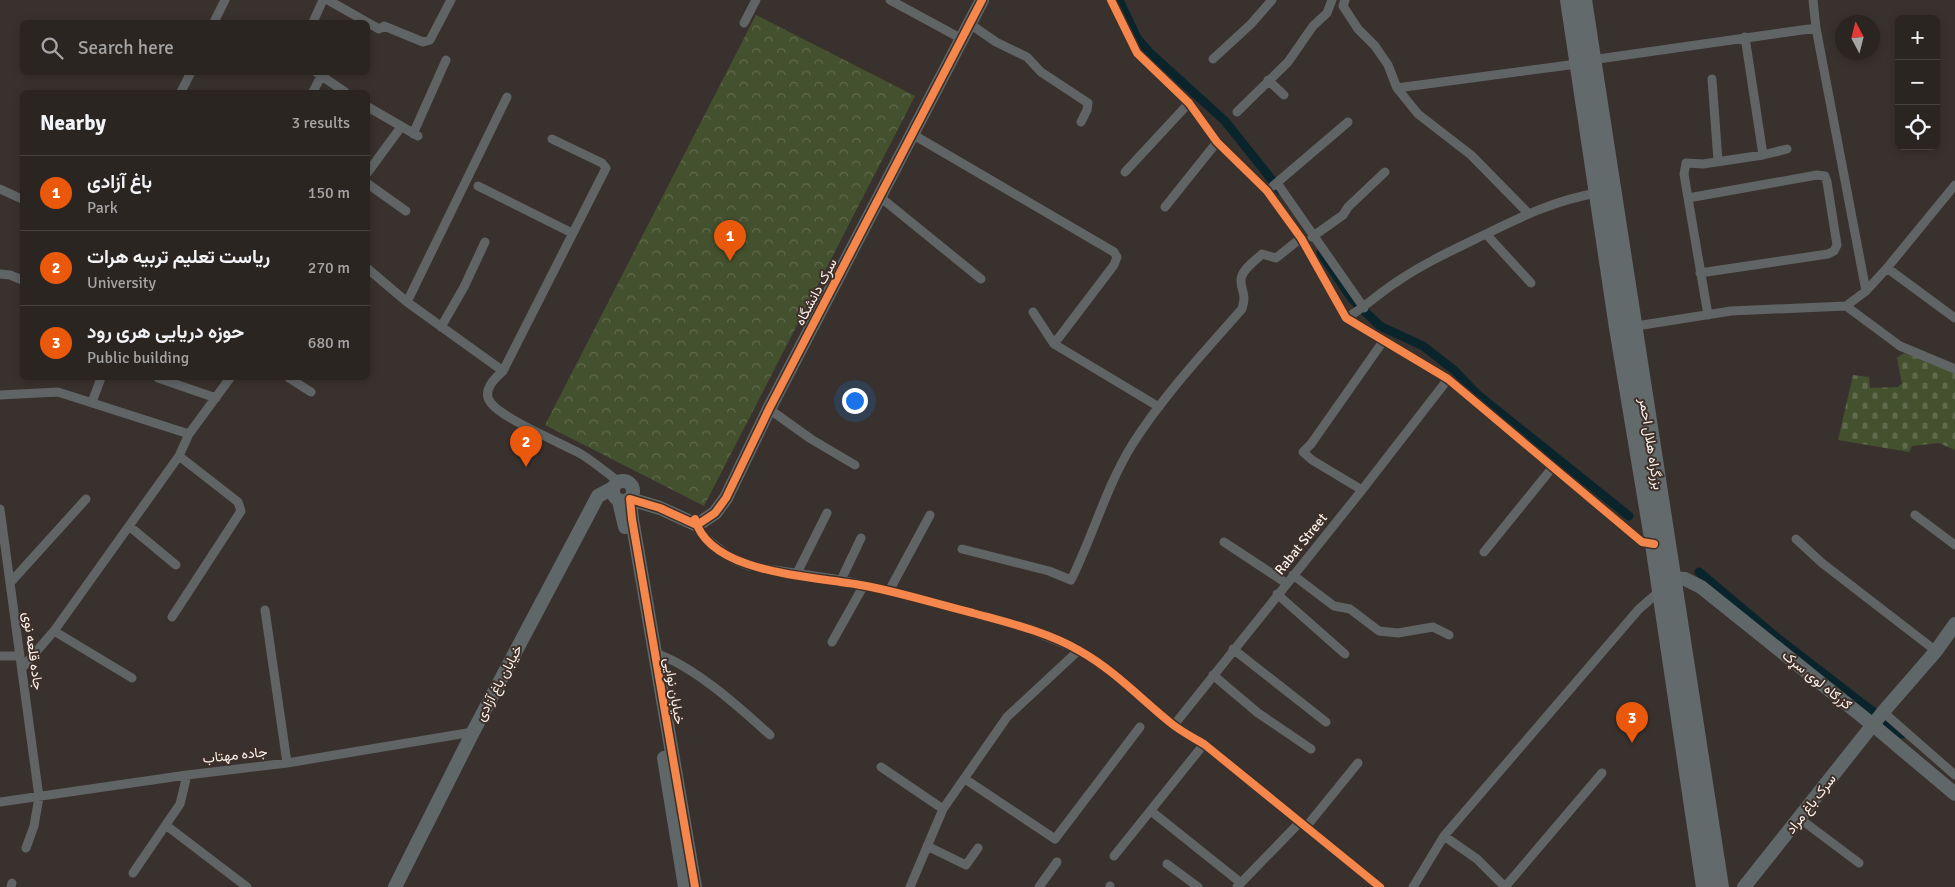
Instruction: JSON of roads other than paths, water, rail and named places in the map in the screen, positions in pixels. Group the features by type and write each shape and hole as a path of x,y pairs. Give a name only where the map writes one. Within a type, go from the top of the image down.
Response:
{"highway":[{"name":"بزرگراه هلال احمر","path":"1568,0 1584,62 1666,584 1720,887"},
{"name":"بزرگراه هلال احمر","path":"1583,0 1584,62 1597,193 1625,327 1654,544 1666,584 1705,887"}],"street":[{"path":"215,20 225,0"},
{"path":"314,20 323,0"},
{"path":"328,0 363,20"},
{"path":"370,24 379,29 384,26 423,42 430,40 451,0"},
{"path":"744,23 756,0"},
{"path":"890,0 962,39"},
{"name":"سرک دانشگاه","path":"695,521 714,513 726,498 769,409 982,0"},
{"path":"1111,0 1137,53 1189,103 1217,142 1267,191 1302,238 1346,318 1448,379 1642,542 1654,544"},
{"path":"1213,59 1251,24 1272,0"},
{"path":"1237,112 1288,62 1313,26 1327,13 1332,0"},
{"path":"1345,0 1343,6 1358,29 1376,46 1388,65 1397,88 1418,114 1471,155 1528,212"},
{"path":"1813,0 1816,28 1866,291"},
{"path":"970,24 996,42 1027,57 1041,72 1088,103 1081,122"},
{"path":"1397,88 1816,28"},
{"path":"1745,37 1763,155"},
{"path":"370,108 415,135 446,60"},
{"path":"182,90 189,75"},
{"path":"314,90 319,75"},
{"path":"320,75 342,90"},
{"path":"1712,79 1718,161"},
{"path":"1268,80 1284,95"},
{"path":"407,302 507,97"},
{"path":"1125,172 1189,103"},
{"path":"1267,191 1348,122"},
{"path":"370,169 402,127"},
{"path":"912,134 1114,252 1117,257 1114,265 1054,344"},
{"path":"552,138 602,163 606,168 503,371 493,380 488,391 491,403 509,416 584,456 616,485"},
{"path":"1165,207 1217,142"},
{"path":"1708,315 1684,174 1686,163 1763,155 1787,149"},
{"path":"1312,237 1343,215 1348,206 1385,172"},
{"path":"1688,198 1817,175 1825,176 1827,182 1837,245 1834,250 1828,254 1700,273"},
{"path":"1277,183 1312,237 1364,308"},
{"path":"370,185 406,211"},
{"path":"1625,327 1731,311 1846,306 1866,291 1888,268 1955,185"},
{"path":"478,186 572,233"},
{"path":"0,189 20,198"},
{"path":"1346,318 1364,308 1394,283 1438,256 1528,212 1574,197 1597,193"},
{"path":"880,197 981,279"},
{"path":"1486,234 1531,283"},
{"path":"962,549 1049,571 1071,580 1112,485 1132,445 1159,407 1242,308 1245,297 1241,280 1244,272 1262,254 1276,258 1302,238"},
{"path":"441,327 464,287 485,242"},
{"path":"1888,268 1955,318"},
{"path":"370,270 407,302 503,371"},
{"path":"0,274 10,275 20,279"},
{"path":"1846,306 1900,346 1955,369"},
{"path":"1033,312 1054,344 1159,407"},
{"path":"1362,490 1312,460 1303,452 1311,444 1384,340"},
{"name":"Rabat Street","path":"1174,725 1448,379"},
{"path":"92,402 100,380"},
{"path":"164,380 216,398"},
{"path":"22,668 54,631 179,456 189,434 229,380"},
{"path":"291,380 311,392"},
{"path":"0,395 58,392 189,434"},
{"path":"769,409 811,439 855,465"},
{"path":"172,617 241,512 238,502 179,456"},
{"path":"1484,552 1552,468"},
{"path":"628,497 631,484 623,481 616,485 613,496 628,497 695,521 702,535 734,560 749,566 796,575 840,580 889,591 1026,628 1079,650 1101,664 1174,725 1204,744 1380,887"},
{"name":"خیابان باغ آزادی","path":"395,887 473,732 598,496 616,485"},
{"path":"628,497 695,521"},
{"name":"خیابان نوایی","path":"628,497 695,887"},
{"name":"خیابان نوایی","path":"628,497 684,887"},
{"path":"10,583 86,499"},
{"path":"633,530 638,517 644,511 660,508"},
{"name":"جاده قلعه نوی","path":"0,509 39,797 34,826 26,848"},
{"path":"796,575 827,513"},
{"path":"889,591 930,515"},
{"path":"1915,515 1955,545"},
{"path":"129,526 176,565"},
{"path":"840,580 861,538"},
{"path":"1796,539 1822,563 1936,651"},
{"path":"1224,542 1286,583"},
{"path":"1293,575 1334,606 1350,609 1378,631 1398,633 1433,626 1449,635"},
{"name":"ګزرګاه لوی سړک","path":"1666,584 1685,580 1701,587 1878,719 1955,794"},
{"path":"1413,887 1444,836 1639,609 1666,584"},
{"path":"832,642 864,585"},
{"path":"1277,594 1345,654"},
{"path":"264,610 287,763"},
{"path":"54,631 132,678"},
{"name":"سرک باغ مراد","path":"1744,887 1878,719 1953,631"},
{"path":"1234,649 1326,722"},
{"path":"910,887 942,809 1008,717 1079,650"},
{"path":"655,653 685,667 739,707 770,735"},
{"path":"0,656 20,656"},
{"path":"1213,675 1258,713 1311,749"},
{"path":"1878,719 1955,775"},
{"path":"965,779 1055,839 1140,727"},
{"name":"جاده مهتاب","path":"0,802 187,774 287,763 473,732"},
{"path":"1114,856 1204,744"},
{"path":"1151,811 1239,885 1303,825 1358,763"},
{"path":"880,767 942,809"},
{"path":"1444,836 1477,860 1505,887 1602,773"},
{"path":"133,873 168,826 180,804 187,774"},
{"path":"1799,818 1858,863"},
{"path":"168,826 247,887"},
{"path":"928,846 966,865 978,848"},
{"path":"1039,887 1057,862"},
{"path":"1167,864 1198,887"}],"waterway":[{"path":"1119,0 1137,38 1149,52 1225,121 1280,190"},
{"path":"1321,253 1352,299 1380,326 1423,346 1454,370 1478,395 1629,516"},
{"path":"1699,572 1775,636 1902,734"}],"place":[{"name":"باغ آزادی","path":"730,261"},
{"name":"ریاست تعلیم تربیه هرات","path":"526,467"},
{"name":"حوزه دریایی هری رود","path":"1632,743"}]}
